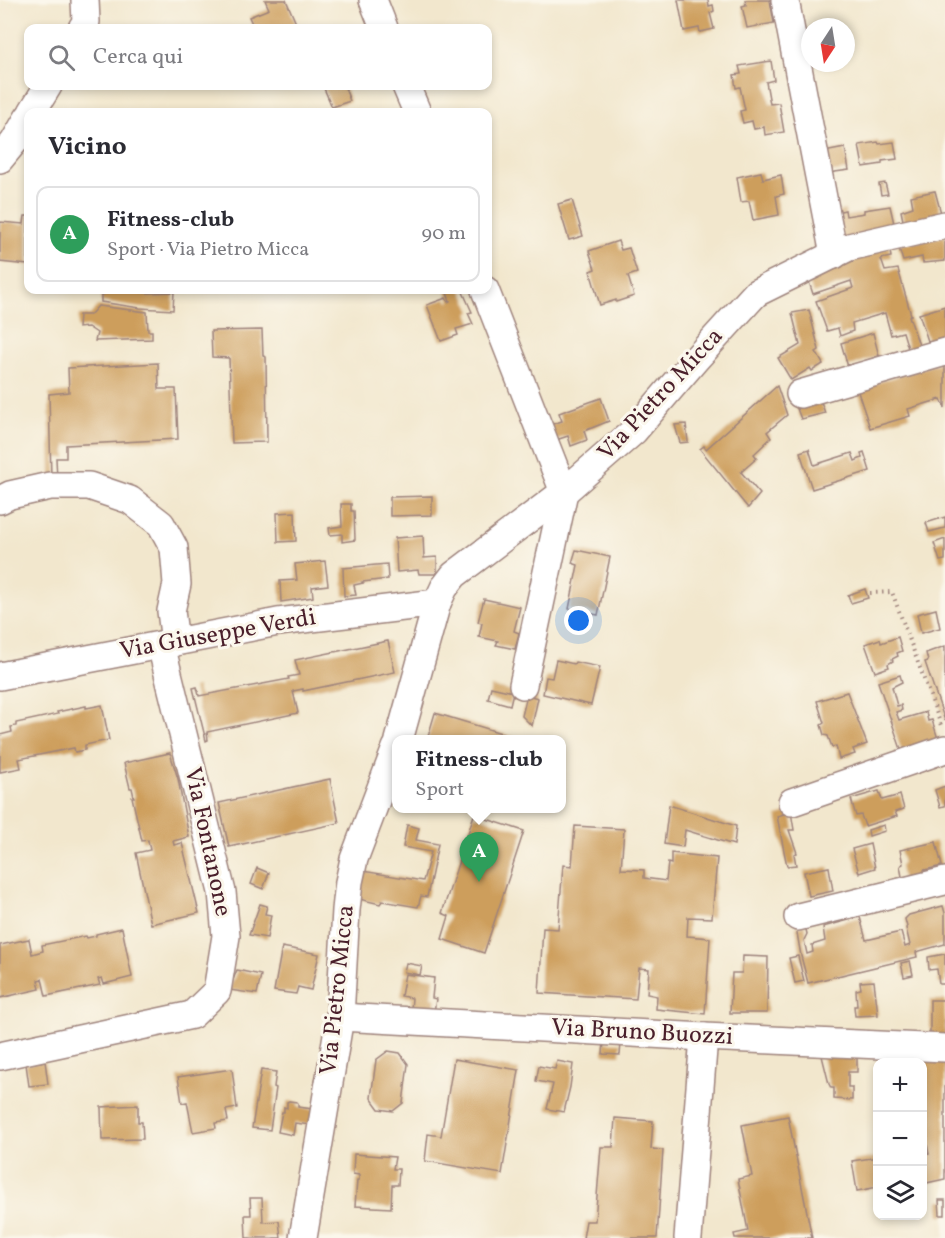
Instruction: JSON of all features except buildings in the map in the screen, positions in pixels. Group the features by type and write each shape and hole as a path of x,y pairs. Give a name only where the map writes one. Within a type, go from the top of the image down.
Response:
{"street":[{"path":"85,0 85,24"},
{"path":"373,0 382,24"},
{"path":"785,0 834,255"},
{"path":"34,108 46,90"},
{"path":"408,90 415,108"},
{"path":"0,159 24,125"},
{"name":"Via Pietro Micca","path":"400,735 437,603 444,588 454,575 564,492 634,431 756,293 849,247 945,225"},
{"path":"487,294 564,492 523,685"},
{"path":"800,394 945,352"},
{"name":"Via Fontanone","path":"0,500 10,495 50,486 89,486 130,500 161,524 174,548 177,584 171,611 168,644 222,892 226,936 217,991 192,1015 0,1056"},
{"name":"Via Giuseppe Verdi","path":"0,676 278,622 437,603"},
{"path":"792,802 945,749"},
{"name":"Via Pietro Micca","path":"303,1238 339,1017 349,882 354,859 392,759"},
{"path":"798,917 945,881"},
{"name":"Via Bruno Buozzi","path":"339,1017 945,1048"},
{"path":"688,1238 704,1037"}],"path":[{"path":"870,593 892,592 945,738"}],"place":[{"name":"Fitness-club","path":"479,882"}]}
